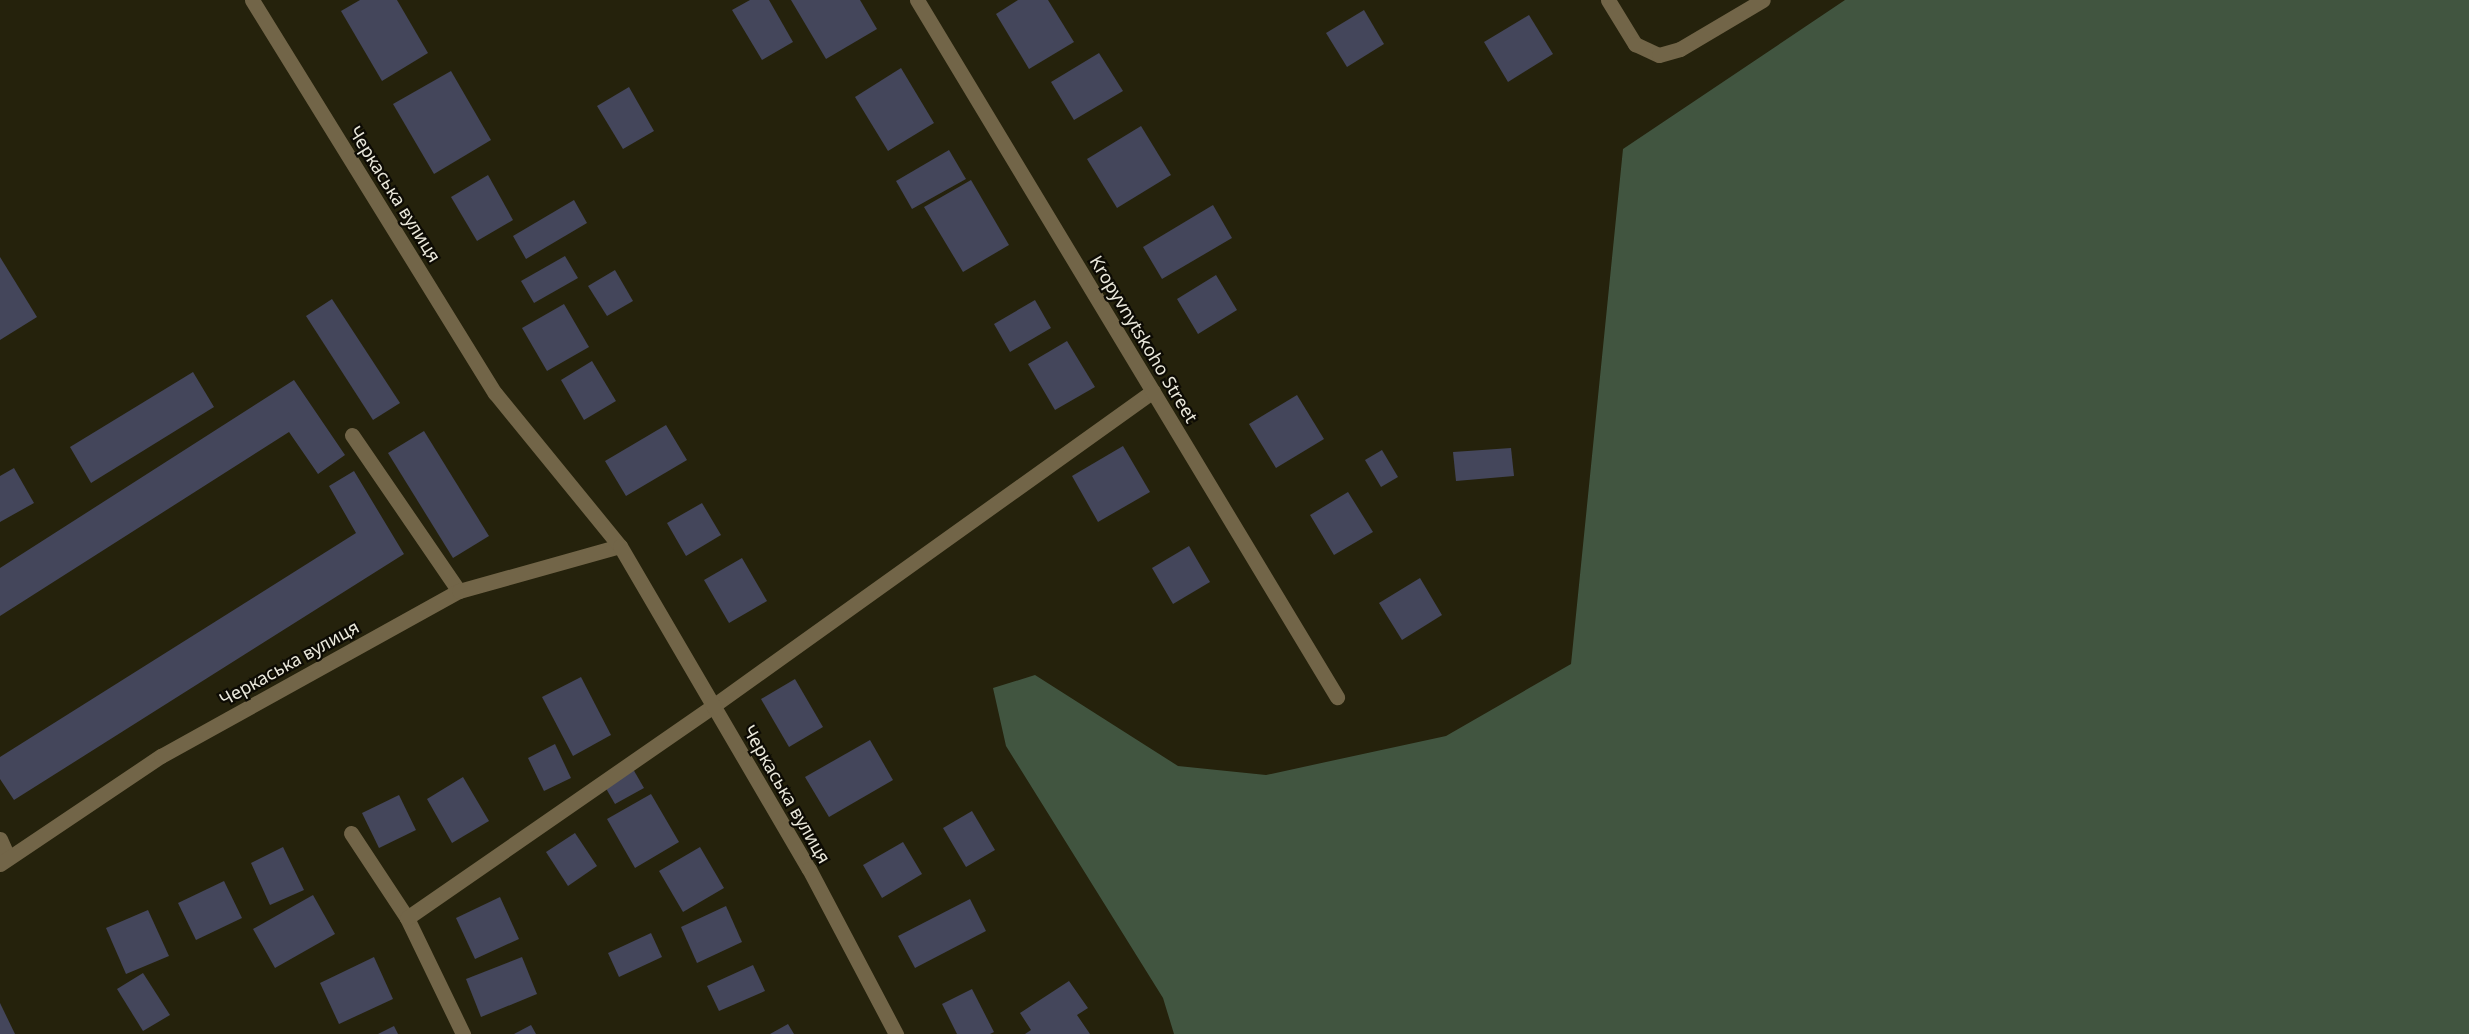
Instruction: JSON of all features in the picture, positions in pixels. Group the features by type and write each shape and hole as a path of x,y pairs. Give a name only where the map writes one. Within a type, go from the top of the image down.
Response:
{"street":[{"name":"Черкаська вулиця","path":"252,0 495,393 620,546 809,869 896,1034"},
{"name":"Kropyvnytskoho Street","path":"917,0 1337,697"},
{"path":"1608,0 1635,44 1659,55 1680,48 1763,0"},
{"path":"407,918 713,705 1153,391"},
{"path":"352,435 459,591"},
{"name":"Черкаська вулиця","path":"4,860 161,756 459,591 620,546"},
{"path":"351,833 407,918 463,1034"},
{"path":"0,839 4,860"}],"green space":[{"path":"1845,0 2469,0 2469,1034 1174,1034 1163,998 1006,746 993,688 1035,675 1178,766 1266,775 1446,736 1571,664 1623,149"}],"building":[{"path":"360,0 397,0 428,53 382,81 341,11"},
{"path":"750,0 769,0 793,42 762,60 732,10"},
{"path":"791,0 860,0 877,29 826,59"},
{"path":"1018,0 1048,0 1074,42 1029,69 996,14"},
{"path":"1364,10 1384,44 1347,67 1326,33"},
{"path":"1529,15 1553,54 1508,82 1484,42"},
{"path":"1099,53 1123,91 1074,120 1051,82"},
{"path":"901,68 934,123 888,151 855,97"},
{"path":"451,71 491,140 434,174 393,104"},
{"path":"629,87 654,131 623,149 597,106"},
{"path":"1141,126 1171,175 1117,208 1087,159"},
{"path":"949,150 966,179 912,209 896,181"},
{"path":"488,175 513,220 477,241 451,197"},
{"path":"971,180 1009,245 963,272 924,207"},
{"path":"574,200 587,223 526,259 513,236"},
{"path":"1213,205 1232,238 1162,279 1143,247"},
{"path":"565,256 578,278 534,303 521,281"},
{"path":"0,257 37,317 0,340"},
{"path":"615,270 633,301 607,316 588,286"},
{"path":"1216,275 1237,310 1198,334 1177,299"},
{"path":"332,299 400,403 373,420 306,316"},
{"path":"1035,300 1051,328 1010,352 994,324"},
{"path":"564,304 589,347 547,371 522,328"},
{"path":"1067,341 1095,387 1055,410 1028,364"},
{"path":"592,361 616,401 584,420 561,380"},
{"path":"193,372 214,407 91,483 70,447"},
{"path":"294,380 345,455 318,474 289,432 0,616 0,568"},
{"path":"1297,395 1324,439 1276,468 1249,424"},
{"path":"666,425 687,460 626,496 605,461"},
{"path":"424,431 489,536 453,558 388,453"},
{"path":"1123,446 1150,492 1098,522 1072,476"},
{"path":"1511,448 1514,476 1456,481 1453,452"},
{"path":"1382,450 1398,477 1381,487 1365,460"},
{"path":"14,468 34,503 0,522 0,476"},
{"path":"354,471 404,554 14,800 0,779 0,757 356,533 329,486"},
{"path":"1348,492 1373,532 1334,555 1310,515"},
{"path":"702,503 721,535 686,556 667,523"},
{"path":"1189,546 1210,582 1173,604 1152,568"},
{"path":"742,558 767,601 729,623 704,580"},
{"path":"1420,578 1442,615 1402,640 1379,603"},
{"path":"581,677 611,735 573,756 542,697"},
{"path":"795,679 823,727 789,747 761,699"},
{"path":"870,740 893,780 829,817 805,777"},
{"path":"555,744 571,778 544,791 528,758"},
{"path":"633,769 644,788 615,804 604,785"},
{"path":"463,777 489,821 452,843 427,799"},
{"path":"651,794 679,842 635,868 607,819"},
{"path":"399,795 416,830 379,848 362,813"},
{"path":"972,811 995,850 966,867 943,828"},
{"path":"575,833 597,866 568,886 546,852"},
{"path":"903,842 922,874 882,898 863,865"},
{"path":"283,847 304,890 270,905 251,863"},
{"path":"700,847 724,888 683,912 659,871"},
{"path":"224,881 242,918 196,940 178,903"},
{"path":"313,895 335,934 275,968 253,929"},
{"path":"500,897 519,939 475,959 456,918"},
{"path":"970,899 986,931 915,968 898,936"},
{"path":"726,906 742,942 697,963 681,927"},
{"path":"148,910 169,956 126,974 106,928"},
{"path":"651,933 662,957 619,977 608,953"},
{"path":"374,957 393,999 339,1024 320,983"},
{"path":"522,957 537,994 481,1017 466,979"},
{"path":"753,965 765,991 719,1011 707,986"},
{"path":"143,973 170,1015 143,1031 117,989"},
{"path":"1069,981 1088,1008 1077,1015 1090,1034 1025,1034 1031,1030 1020,1013"},
{"path":"972,989 994,1032 990,1034 957,1034 942,1004"},
{"path":"0,1003 15,1034 0,1034"},
{"path":"788,1024 794,1034 770,1034"},
{"path":"531,1025 536,1034 514,1034"},
{"path":"394,1026 398,1034 378,1034"}]}
